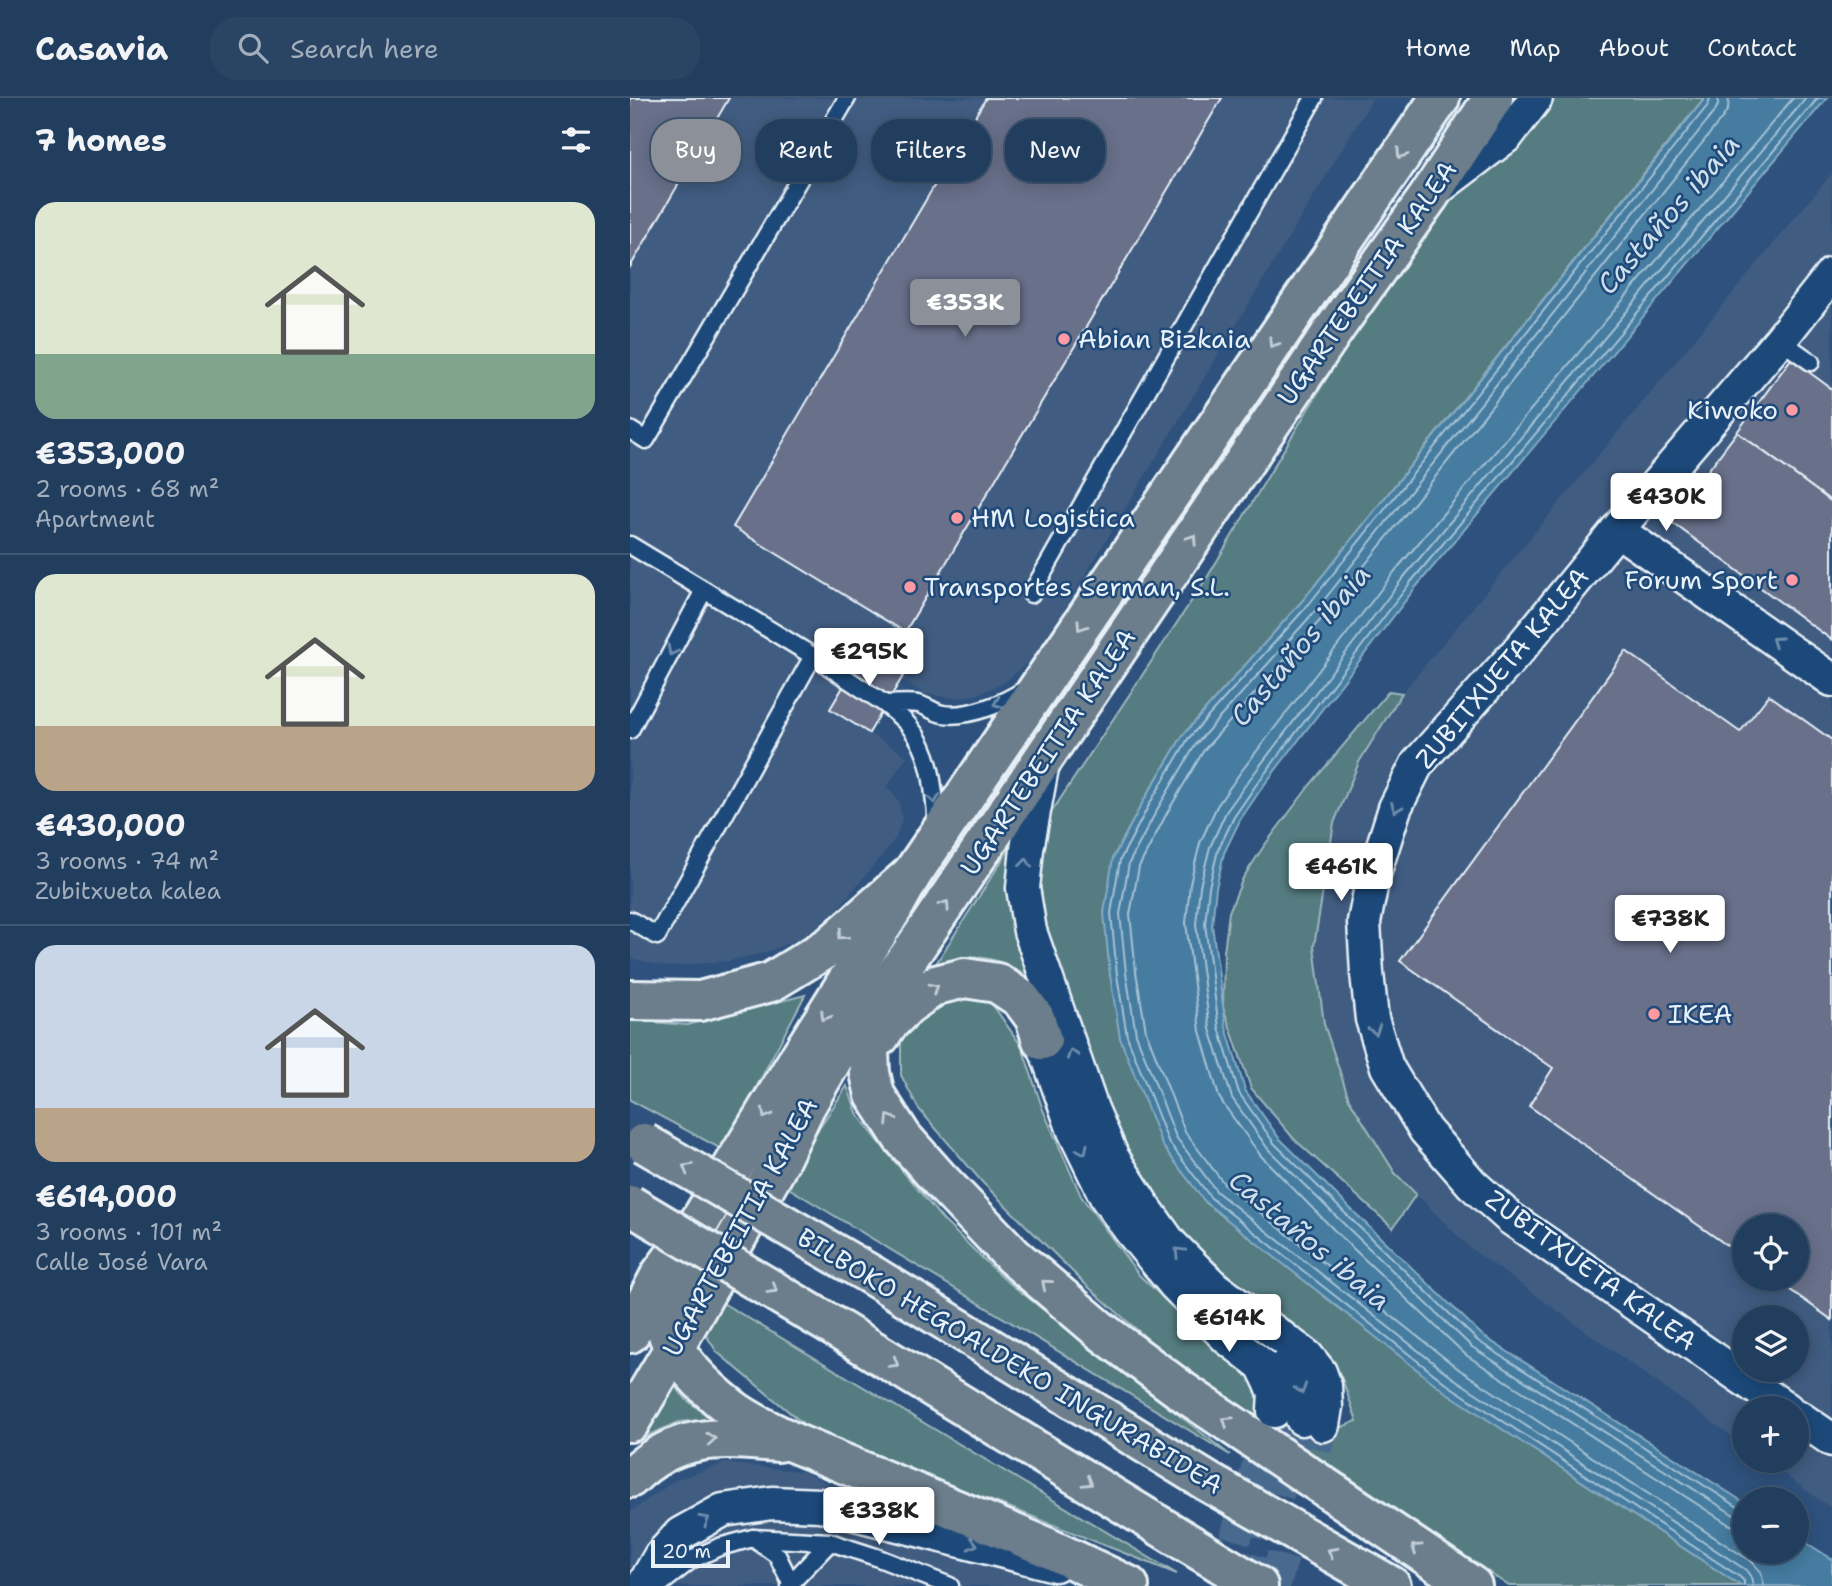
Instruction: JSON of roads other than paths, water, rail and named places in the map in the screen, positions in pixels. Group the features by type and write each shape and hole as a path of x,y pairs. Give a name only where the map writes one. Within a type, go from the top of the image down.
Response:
{"main road":[{"name":"UGARTEBEITIA KALEA","path":"630,1333 662,1274 700,1221 912,874 1440,98"},
{"name":"UGARTEBEITIA KALEA","path":"630,1422 775,1170 805,1107 839,1048 906,961 1335,328 1429,196 1493,98"},
{"path":"630,1000 700,1001 771,982 830,946 912,874"},
{"path":"906,961 876,1016 869,1052 870,1073 876,1095 902,1137 1013,1256 1100,1330 1182,1391 1472,1586"},
{"path":"869,1052 887,1025 907,1005 936,985 965,978 997,982 1021,999 1035,1018 1042,1040"},
{"name":"BILBOKO HEGOALDEKO INGURABIDEA","path":"637,1139 873,1276 1208,1482 1391,1586"},
{"path":"630,1205 1258,1586"},
{"path":"700,1221 666,1311 666,1326 674,1348 703,1383 732,1409 794,1443 1044,1546 1126,1584"},
{"path":"630,1478 641,1467 668,1450 692,1441 724,1438 794,1443"}],"street":[{"path":"1429,196 1507,136 1536,98"},
{"name":"ZUBITXUETA KALEA","path":"1768,1396 1510,1218 1472,1184 1425,1130 1387,1067 1372,1019 1364,922 1373,877 1395,808 1417,764 1518,651 1617,530 1780,340 1832,274"},
{"path":"1617,530 1832,680"},
{"path":"1042,1040 1074,1131 1106,1197 1175,1285 1227,1338 1262,1365 1275,1392 1300,1418 1326,1407 1325,1386 1320,1372 1307,1356 1214,1286 1170,1243 1113,1158 1092,1109 1030,931 1023,888 1027,849 1044,758"},
{"path":"1809,1424 1832,1440"},
{"path":"643,1586 660,1556 680,1534 723,1510 772,1503 820,1505 1126,1584"}],"lane":[{"path":"630,430 646,440 847,98"},
{"path":"1031,594 1314,98"},
{"path":"1780,340 1811,362"},
{"path":"630,545 813,656 886,704 910,726 922,745 929,766 938,835"},
{"path":"630,730 704,590"},
{"path":"630,920 657,936 813,656"},
{"path":"886,704 918,704 943,714 968,713 993,706 1014,696 1054,665"},
{"path":"753,1538 777,1555 791,1584 830,1542"},
{"path":"658,1586 691,1560 719,1547 753,1538 830,1542 950,1586"}],"water":[{"name":"Castaños ibaia","path":"1705,98 1827,98 1416,587 1261,789 1240,820 1224,853 1216,888 1212,925 1226,1027 1245,1090 1279,1138 1483,1336 1732,1495 1732,1564 1809,1564 1809,1545 1832,1559 1832,1586 1741,1586 1444,1391 1206,1203 1162,1145 1120,1038 1104,913 1113,858 1183,735 1303,600"}],"tunnel":[{"path":"1249,1586 1302,1419"},
{"path":"1274,1586 1323,1425"},
{"path":"1221,1586 1270,1426"}],"place":[{"name":"Abian Bizkaia","path":"1064,339"},
{"name":"Kiwoko","path":"1792,410"},
{"name":"HM Logistica","path":"957,518"},
{"name":"Forum Sport","path":"1792,580"},
{"name":"Transportes Serman, S.L.","path":"910,587"},
{"name":"IKEA","path":"1654,1014"}]}
